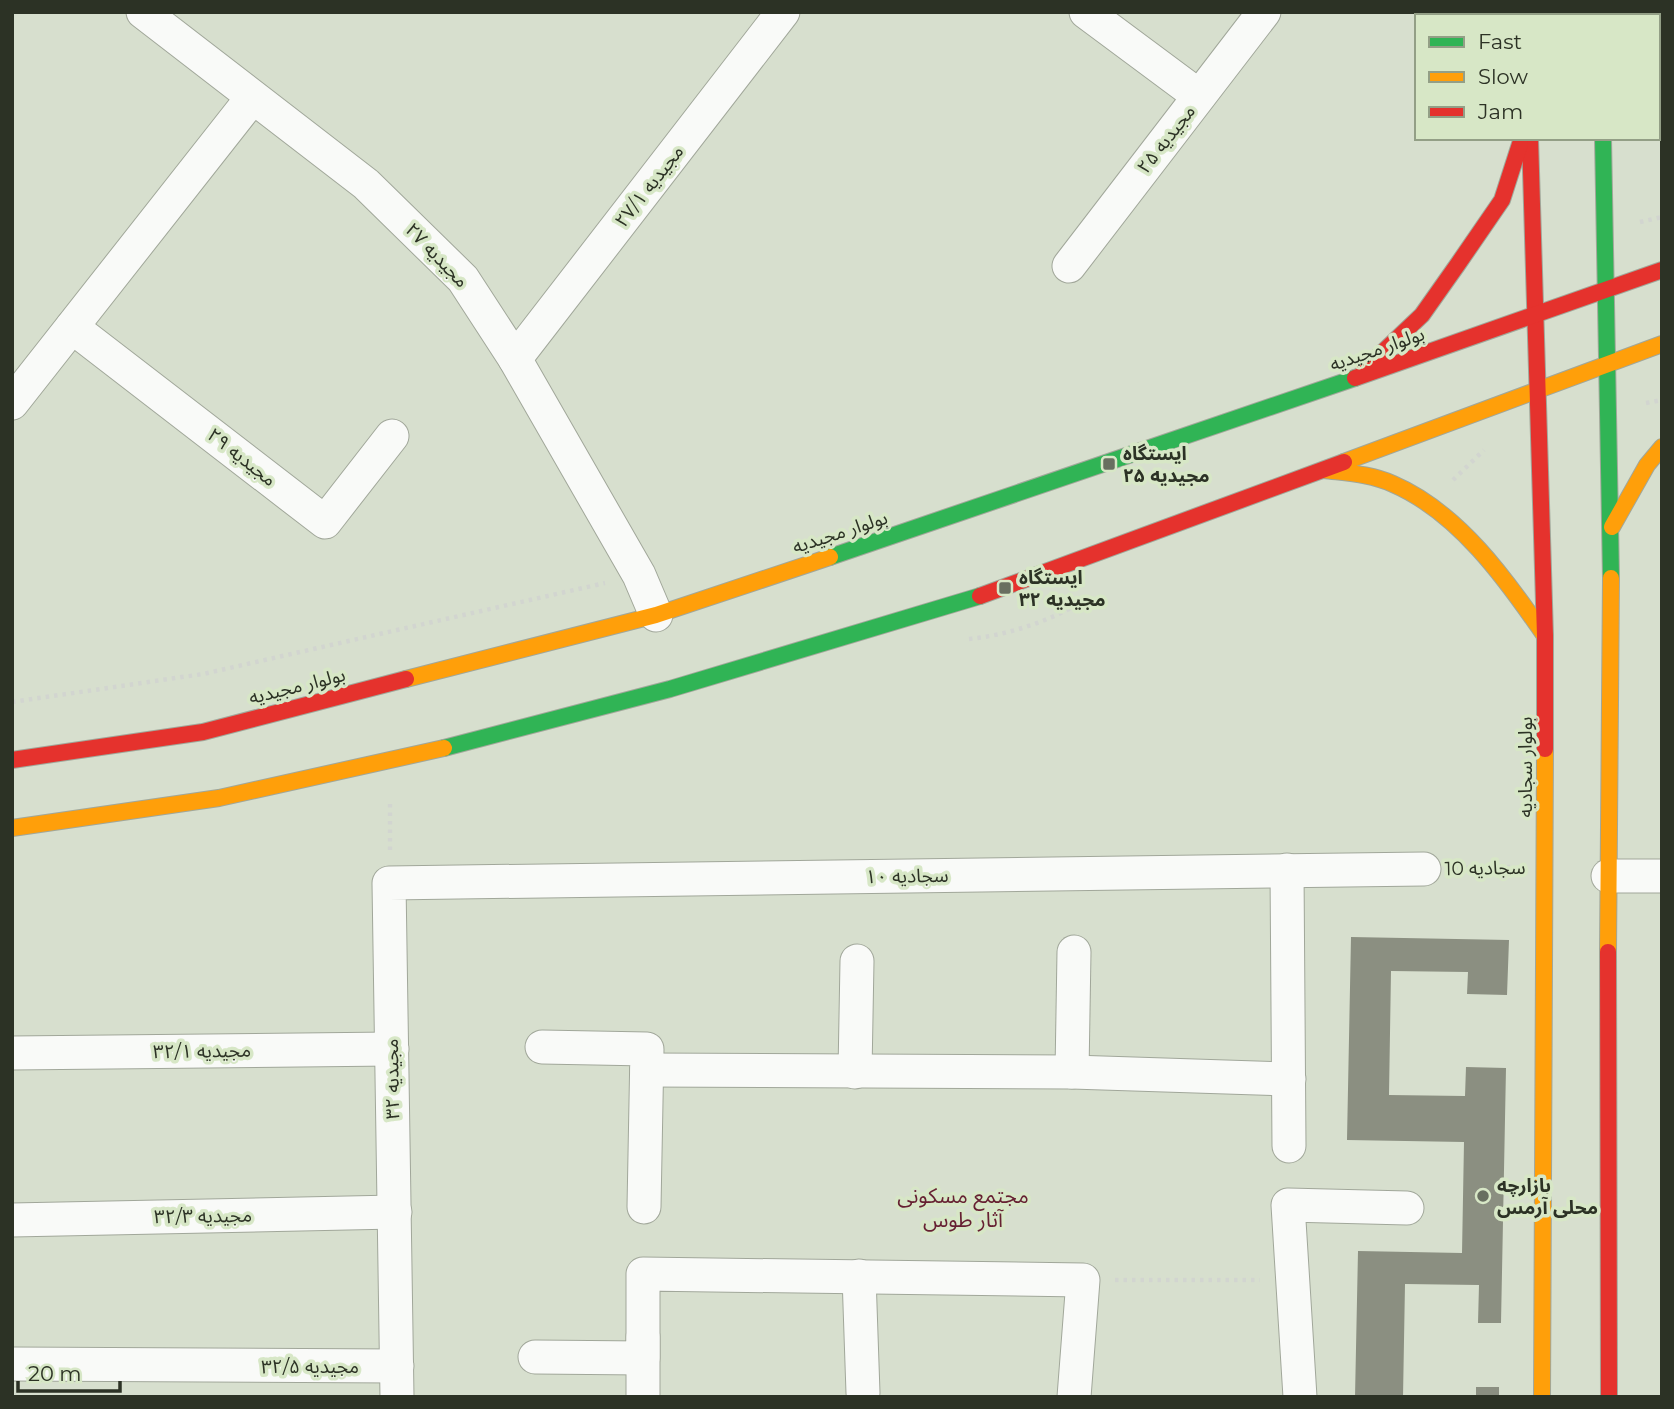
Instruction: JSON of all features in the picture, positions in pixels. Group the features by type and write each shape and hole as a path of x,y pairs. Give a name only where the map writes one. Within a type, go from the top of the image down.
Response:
{"main road":[{"path":"1354,379 1422,315 1458,264 1502,200 1521,140"},
{"name":"بولوار سجادیه","path":"1530,140 1545,636 1542,1397"},
{"path":"1603,140 1611,529 1608,876 1609,1397"},
{"name":"بولوار مجیدیه","path":"12,760 203,732 656,615 1354,379 1662,270"},
{"path":"12,828 219,798 391,762 670,689 1004,588 1662,344"},
{"path":"1611,529 1647,465 1662,447"},
{"path":"1317,470 1370,475 1430,503 1514,588 1545,636"}],"street":[{"name":"مجیدیه ۲۷","path":"143,12 366,184 453,269 516,359 639,575 656,615"},
{"name":"مجیدیه ۲۷/۱","path":"516,359 783,12"},
{"path":"1086,12 1199,96"},
{"name":"مجیدیه ۲۵","path":"1069,266 1264,12"},
{"path":"12,403 252,98"},
{"name":"مجیدیه ۲۹","path":"72,327 326,522 392,436"},
{"name":"سجادیه ۱۰","path":"389,883 1424,869"},
{"path":"1287,870 1289,1146"},
{"path":"1608,876 1662,876"},
{"name":"مجیدیه ۳۲","path":"389,883 397,1381"},
{"path":"1072,1072 1074,952"},
{"path":"855,1072 857,961"},
{"path":"542,1047 647,1049 644,1207"},
{"name":"مجیدیه ۳۲/۱","path":"12,1053 392,1049"},
{"path":"647,1070 1072,1072 1289,1079"},
{"path":"1300,1397 1288,1205 1407,1208"},
{"name":"مجیدیه ۳۲/۳","path":"12,1220 395,1212"},
{"path":"643,1397 643,1273 1083,1280 1074,1397"},
{"path":"859,1276 863,1393"},
{"path":"535,1356 643,1358 644,1317"},
{"name":"مجیدیه ۳۲/۵","path":"12,1364 397,1381"}],"path":[{"path":"1430,503 1488,447"},
{"path":"12,702 203,674 639,575"},
{"path":"389,883 391,762"},
{"name":"سجادیه 10","path":"1424,869 1546,867"},
{"path":"1083,1280 1294,1280"}],"building":[{"name":"بازارچه محلی آرمس","path":"1351,937 1509,940 1507,995 1467,994 1468,972 1391,971 1389,1095 1465,1096 1466,1067 1506,1068 1501,1323 1478,1323 1479,1285 1405,1284 1403,1397 1355,1397 1358,1251 1462,1253 1464,1142 1347,1140"},
{"path":"1476,1387 1499,1387 1499,1397 1476,1397"}],"traffic: fast":[{"path":"1603,140 1611,578"},
{"path":"830,557 1355,378"},
{"path":"444,748 670,689 980,596"}],"traffic: slow":[{"path":"1344,462 1662,344"},
{"path":"1612,527 1647,465 1662,447"},
{"path":"1324,470 1359,474 1385,481 1417,496 1439,512 1459,529 1497,570 1545,636"},
{"path":"406,679 656,615 830,557"},
{"path":"1608,952 1611,578"},
{"path":"12,828 219,798 444,748"},
{"path":"1542,1397 1545,749"}],"traffic: jam":[{"path":"1530,140 1545,636 1545,749"},
{"path":"1364,370 1422,315 1458,264 1502,200 1520,144"},
{"path":"1355,378 1662,270"},
{"path":"980,596 1344,462"},
{"path":"12,760 203,732 406,679"},
{"path":"1608,952 1609,1397"}],"place":[{"name":"ایستگاه مجیدیه ۲۵","path":"1109,464"},
{"name":"ایستگاه مجیدیه ۳۲","path":"1005,588"},
{"name":"بازارچه محلی آرمس","path":"1483,1196"}],"district":[{"name":"مجتمع مسکونی آثار طوس","path":"963,1207"}]}
